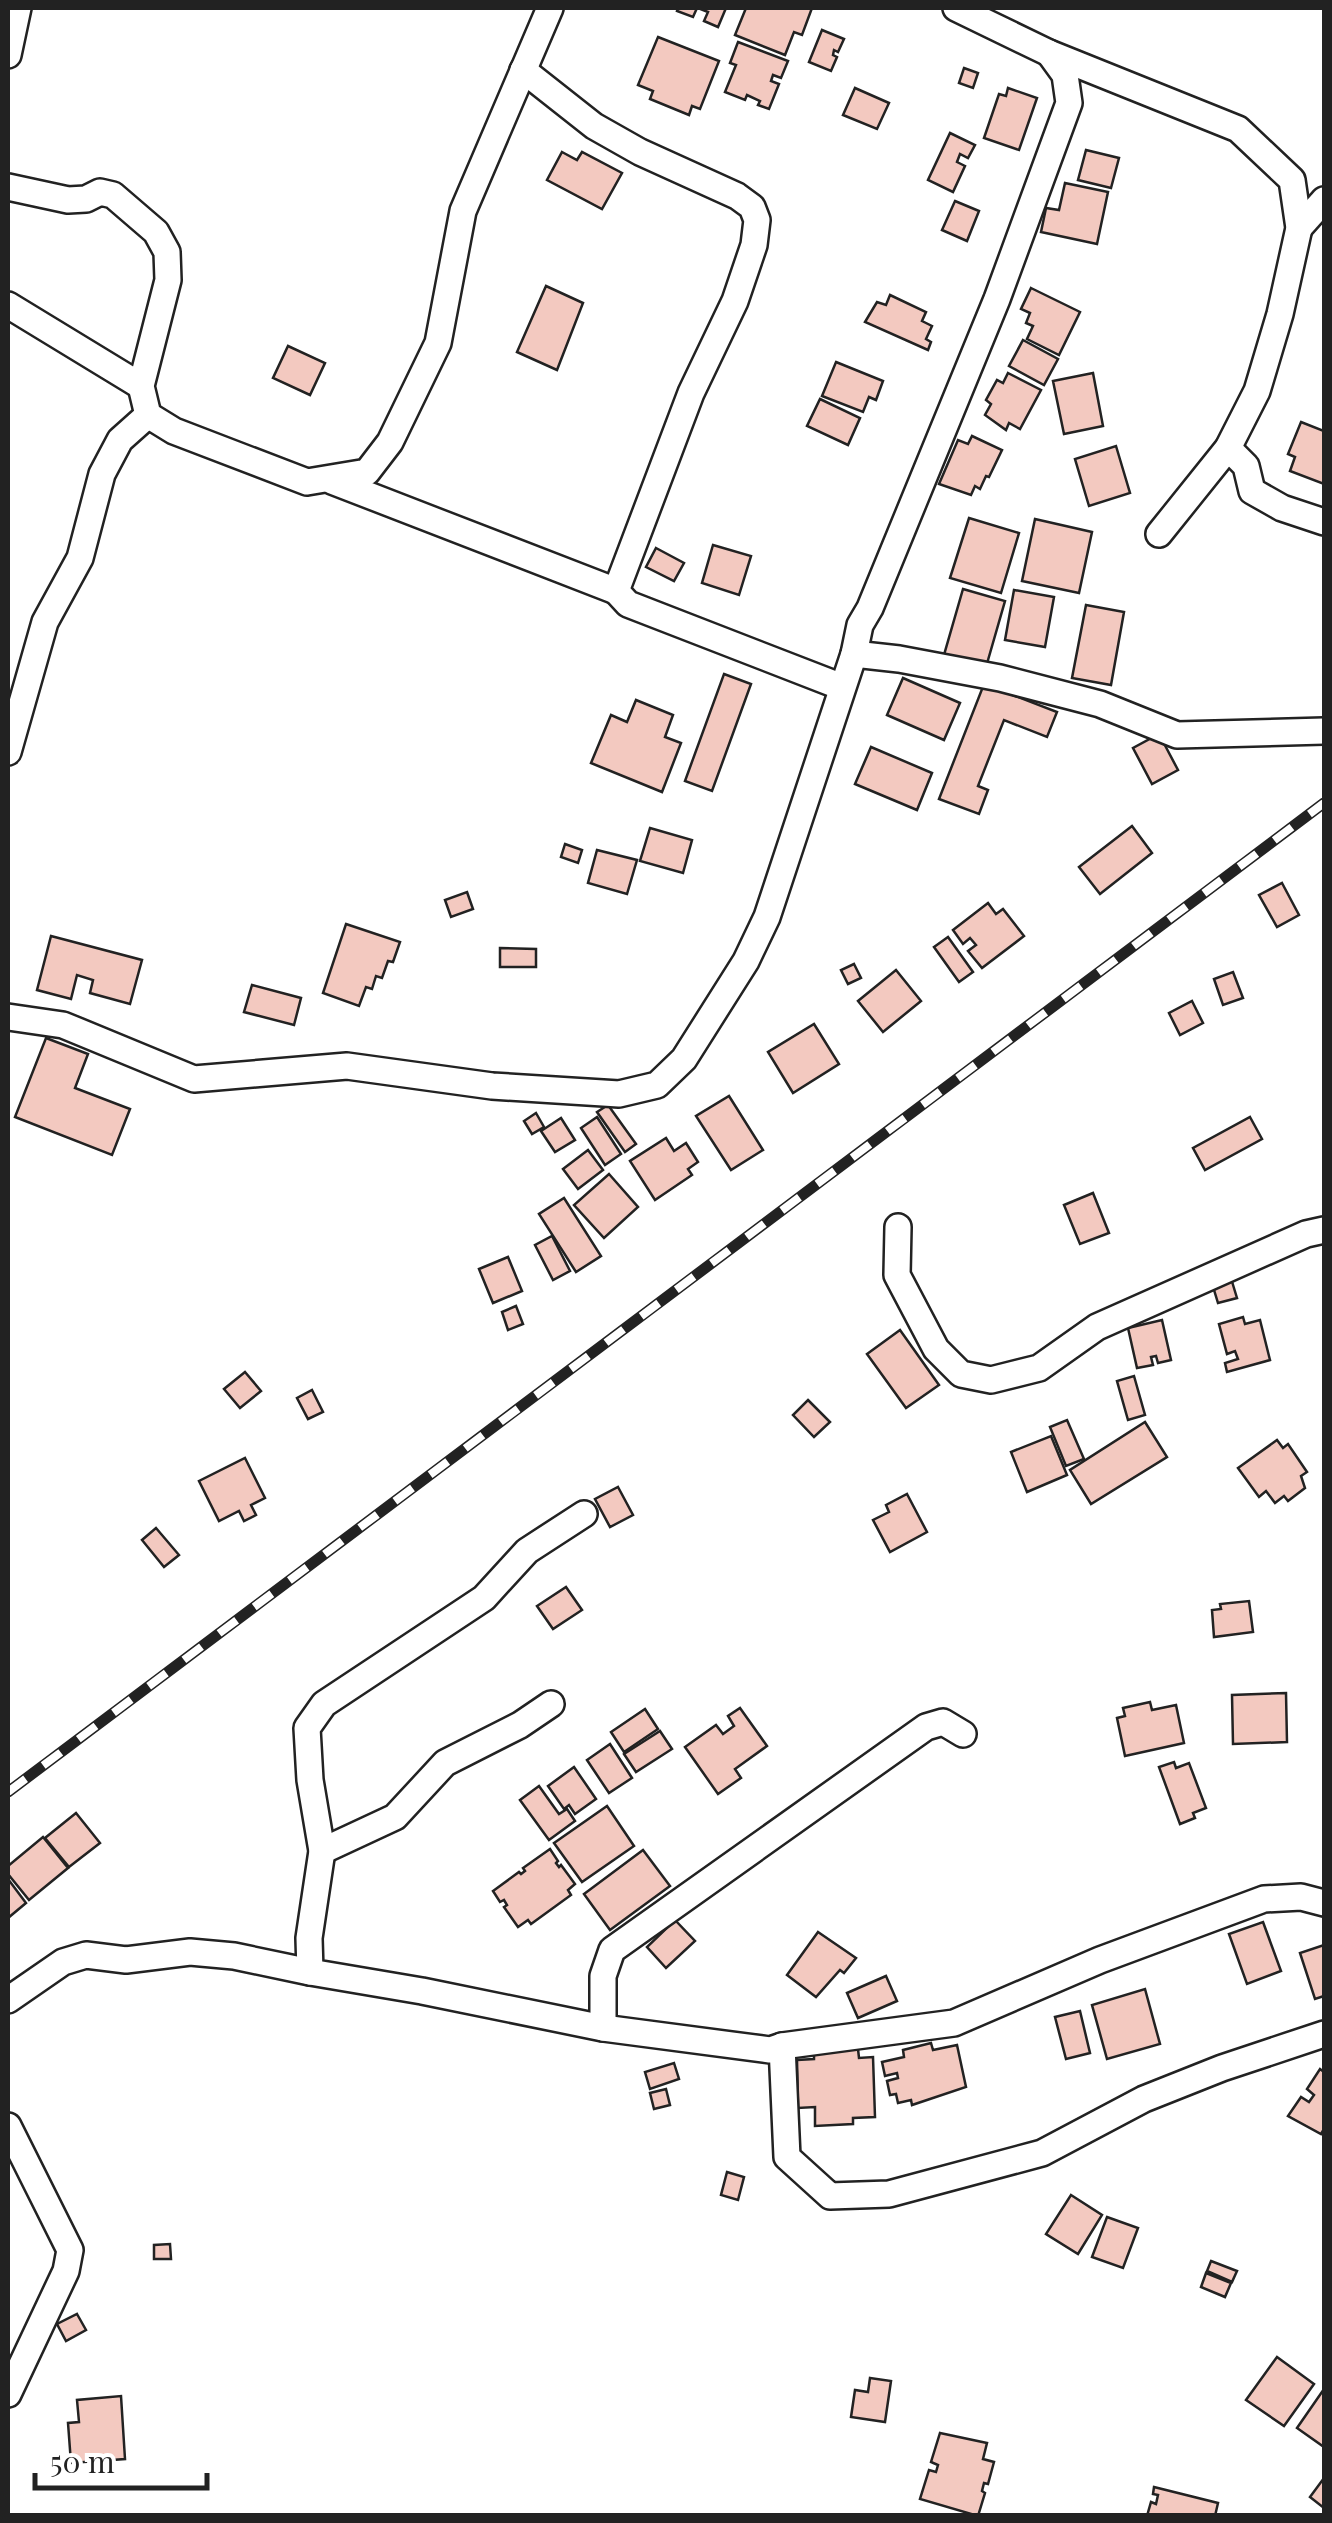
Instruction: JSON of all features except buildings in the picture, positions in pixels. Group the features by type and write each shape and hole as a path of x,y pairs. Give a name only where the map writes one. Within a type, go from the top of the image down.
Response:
{"street":[{"path":"8,55 18,8"},
{"path":"8,187 68,200 86,199 100,192 113,194 156,232 168,252 168,280 141,386 148,415 174,431 307,482 367,472 390,442 438,343 462,212 550,8"},
{"path":"956,8 1048,53 1238,129 1292,180 1299,228 1258,392 1228,448 1158,534"},
{"path":"8,1017 64,1026 194,1080 347,1066 492,1086 619,1094 657,1086 684,1059 746,960 767,917 854,654 860,625 997,299 1069,102 1065,75 1048,53"},
{"path":"523,70 594,126 640,152 738,196 752,207 757,220 754,245 735,301 691,393 616,591"},
{"path":"1299,228 1324,200"},
{"path":"8,305 141,386"},
{"path":"8,752 46,622 80,558 102,474 120,440 148,415"},
{"path":"1228,448 1246,466 1252,491 1282,508 1324,522"},
{"path":"332,480 616,591 628,604 842,687"},
{"path":"854,654 1000,678 1100,704 1177,735 1324,732"},
{"path":"898,1228 897,1275 936,1349 961,1374 991,1380 1039,1368 1098,1327 1306,1234 1324,1230"},
{"path":"310,1972 309,1938 322,1850 310,1780 307,1728 324,1704 484,1598 527,1551 584,1514"},
{"path":"322,1850 395,1817 445,1764 552,1704"},
{"path":"603,2028 603,1976 612,1950 926,1726 943,1722 963,1734"},
{"path":"10,1995 63,1962 86,1955 126,1960 190,1952 234,1956 603,2028 770,2050 954,2023 1100,1960 1264,1898 1301,1897 1324,1903"},
{"path":"782,2046 786,2158 830,2196 888,2194 1042,2153 1144,2099 1324,2034"},
{"path":"8,2126 70,2250 66,2271 8,2394"}],"railway":[{"path":"8,1792 1324,803"}]}
